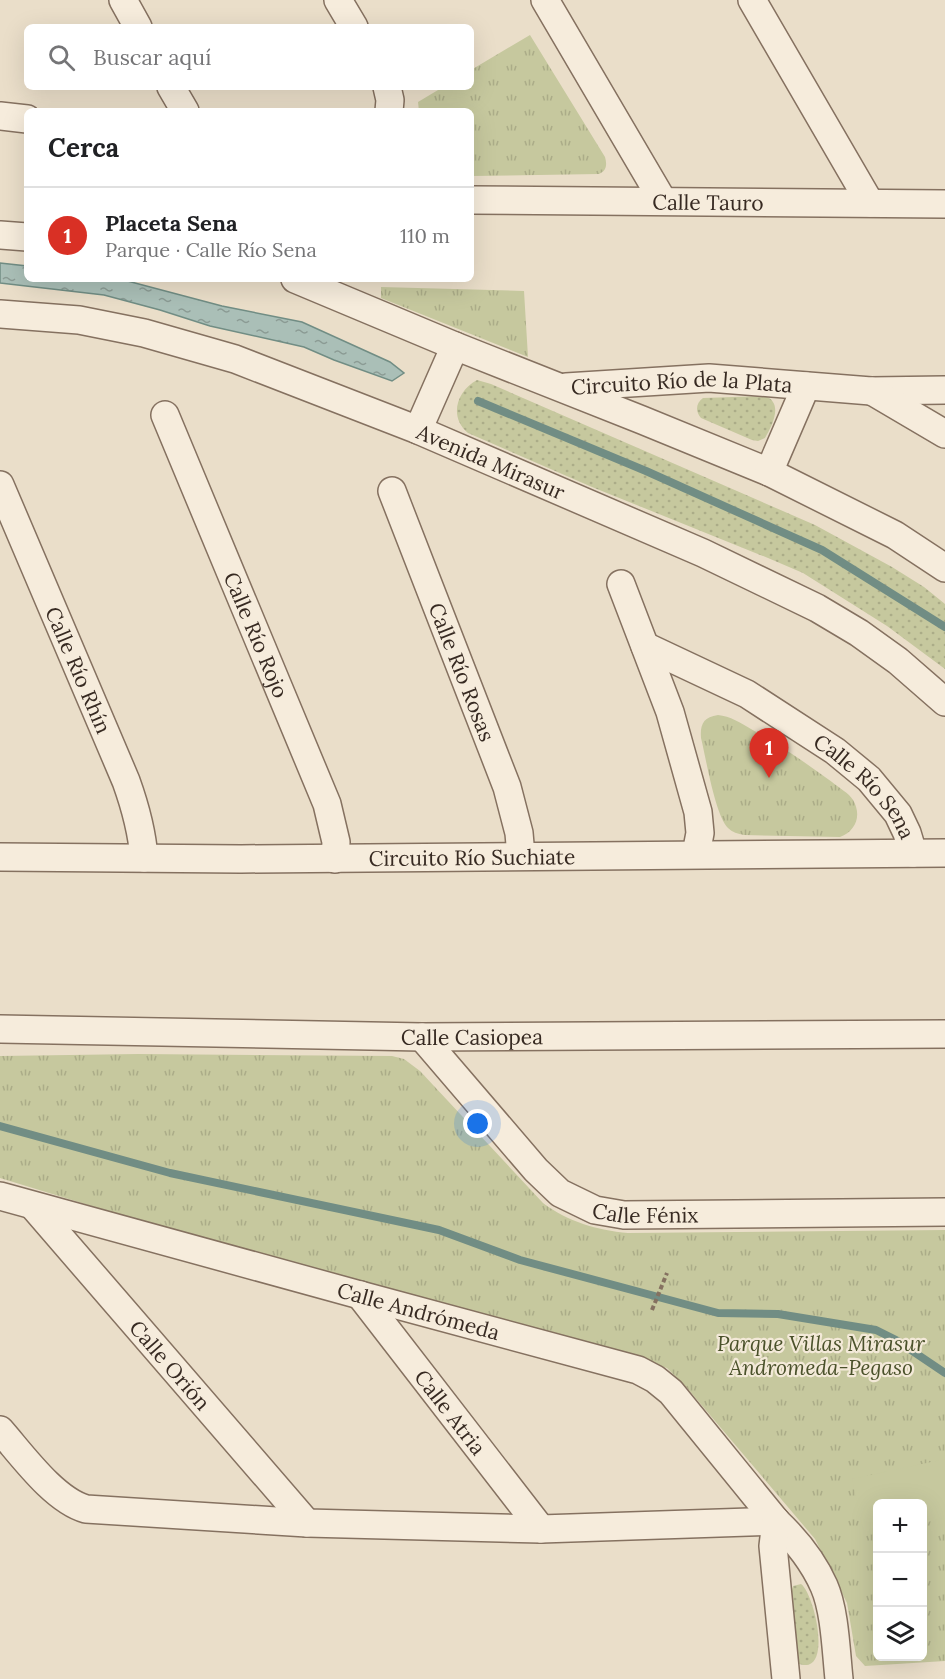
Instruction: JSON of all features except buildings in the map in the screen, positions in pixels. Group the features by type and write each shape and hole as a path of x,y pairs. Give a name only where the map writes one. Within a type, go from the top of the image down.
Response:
{"street":[{"path":"123,0 136,24"},
{"path":"338,0 352,24"},
{"path":"545,0 663,201"},
{"path":"752,0 870,203"},
{"path":"173,90 183,108"},
{"path":"388,90 389,108"},
{"path":"0,116 24,119"},
{"name":"Calle Tauro","path":"474,200 945,204"},
{"path":"0,235 24,237"},
{"path":"313,282 455,346 769,472 895,535 945,568"},
{"name":"Avenida Mirasur","path":"0,314 79,320 155,336 235,359 418,430 703,553 817,608 860,633 898,661 945,702"},
{"path":"418,430 455,346"},
{"name":"Circuito Río de la Plata","path":"558,388 709,378 871,391 945,390"},
{"name":"Circuito Río de la Plata","path":"769,472 806,386"},
{"path":"871,391 945,434"},
{"name":"Calle Río Rojo","path":"165,415 327,804 336,842 335,859"},
{"name":"Calle Río Rhín","path":"0,485 126,781 136,809 144,858"},
{"name":"Calle Río Rosas","path":"392,491 507,787 519,833 521,856"},
{"path":"621,584 670,712 698,812 700,833 696,854"},
{"name":"Calle Río Sena","path":"645,646 747,694 835,752 869,778 898,814 914,853"},
{"name":"Circuito Río Suchiate","path":"0,857 335,859 945,853"},
{"name":"Calle Casiopea","path":"0,1029 422,1037 945,1034"},
{"name":"Calle Fénix","path":"422,1037 536,1170 560,1192 595,1210 624,1215 945,1212"},
{"name":"Calle Andrómeda","path":"0,1196 647,1374 671,1392 776,1521 796,1540 813,1565 825,1587 831,1611 839,1679"},
{"name":"Calle Orión","path":"33,1206 307,1523"},
{"name":"Calle Atria","path":"360,1295 541,1529"},
{"path":"0,1431 52,1488 74,1506 86,1509 307,1523 541,1529 776,1521 773,1546 786,1679"}],"path":[{"path":"652,1310 667,1273"}],"green space":[{"path":"530,35 605,157 604,171 599,174 474,176 474,108 419,108 418,102 438,90 474,90 474,68"},
{"path":"381,287 524,291 528,357 381,298"},
{"path":"477,380 491,384 815,525 892,567 924,587 945,604 945,669 887,626 803,573 592,487 468,433 458,420 458,405 464,391"},
{"path":"765,396 774,404 775,415 765,438 758,441 701,418 697,410 703,398"},
{"path":"718,715 735,720 772,741 846,793 856,806 857,817 854,827 840,837 744,835 730,829 723,821 715,799 701,738 703,722"},
{"name":"Parque Villas Mirasur Andromeda-Pegaso","path":"138,1054 392,1056 404,1059 420,1071 543,1203 583,1224 628,1233 945,1230 945,1661 865,1666 856,1656 847,1603 815,1539 687,1388 667,1368 603,1347 108,1211 0,1178 0,1056"},
{"path":"945,1459 945,1518 927,1522 927,1499 873,1499 873,1534 864,1535 852,1479"},
{"path":"801,1584 811,1603 818,1633 815,1659 808,1665 797,1663 791,1593 793,1586"}],"water":[{"path":"0,263 24,266 24,282 131,282 222,306 302,322 390,362 404,373 392,381 304,347 210,326 104,295 0,283"}],"waterway":[{"path":"478,401 646,471 822,550 945,627"},
{"path":"0,1126 170,1173 439,1230 520,1260 718,1313 778,1314 876,1330 896,1340 945,1373"}],"place":[{"name":"Placeta Sena","path":"769,778"}]}
